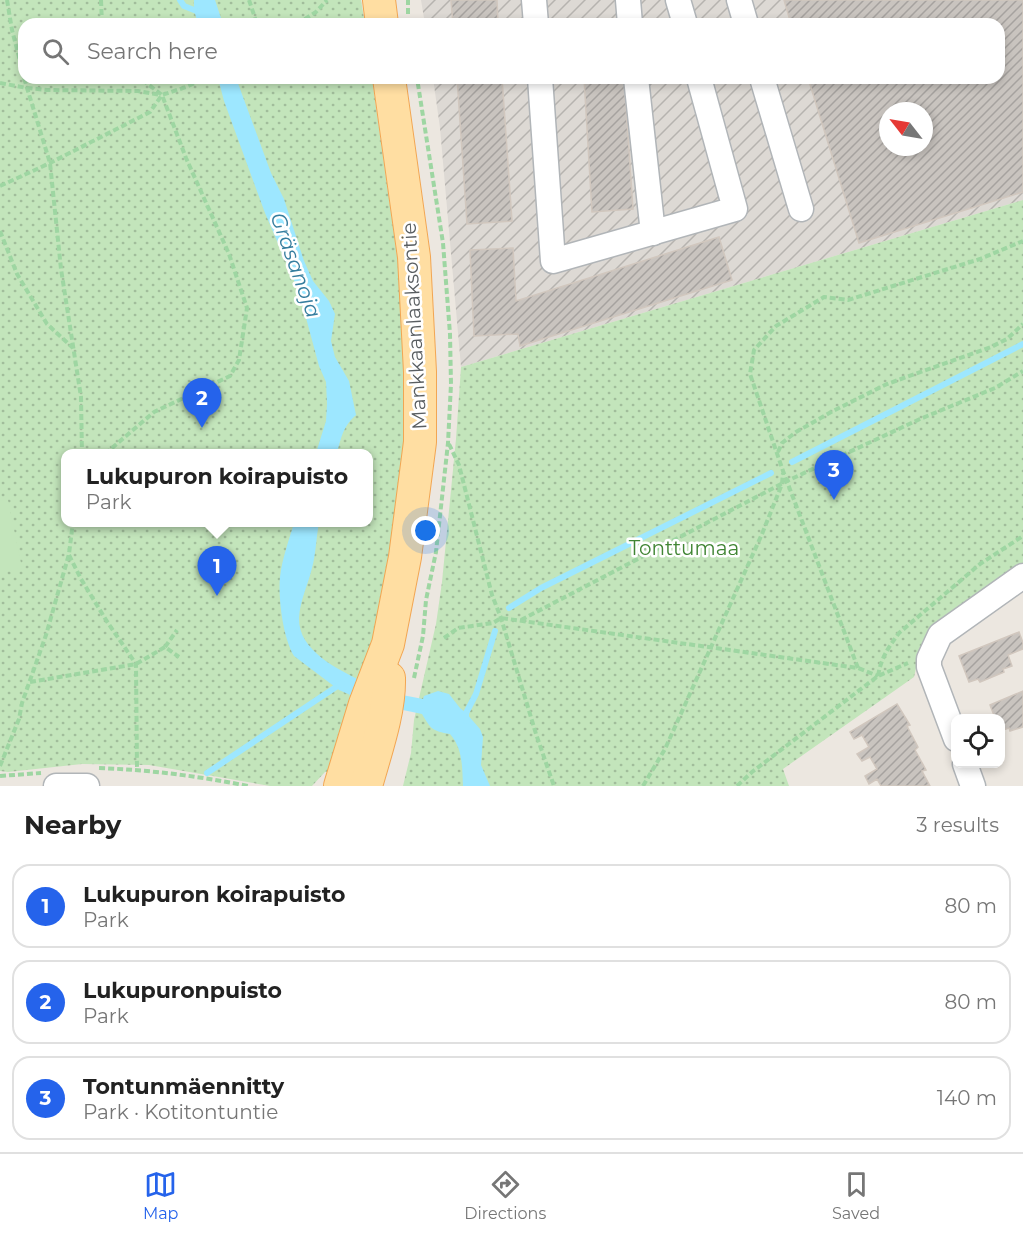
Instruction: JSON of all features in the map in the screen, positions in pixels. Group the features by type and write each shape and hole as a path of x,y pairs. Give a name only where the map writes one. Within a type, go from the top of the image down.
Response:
{"main road":[{"path":"379,0 381,18"},
{"name":"Mankkaanlaaksontie","path":"340,786 365,704 388,644 405,557 420,442 420,372 414,257 390,84"},
{"name":"Mankkaanlaaksontie","path":"366,786 389,692 388,644"}],"street":[{"path":"534,0 536,18"},
{"path":"628,0 630,18"},
{"path":"678,0 683,18"},
{"path":"739,0 744,18"},
{"path":"540,84 554,261 735,209 701,84"},
{"path":"637,84 653,233"},
{"path":"764,84 801,209"},
{"path":"951,726 929,667 929,659 940,635 1023,576"},
{"path":"966,768 973,786"},
{"path":"51,779 93,777"}],"path":[{"path":"7,0 18,54"},
{"path":"101,0 102,18"},
{"path":"249,0 255,18"},
{"path":"306,18 327,0"},
{"path":"0,83 48,90 138,91 162,95 191,84"},
{"path":"26,84 50,163 61,269 81,397 82,449"},
{"path":"110,449 154,412 230,376 239,360 247,308 229,254 186,158 162,95 148,84"},
{"path":"0,186 150,112 162,95"},
{"path":"0,231 17,274 47,324 74,348"},
{"path":"858,668 787,482 750,374 754,350 776,326 824,297 848,300 980,259 1023,241"},
{"path":"777,453 782,443 796,432 833,411 887,384 991,348 1007,339 1023,324"},
{"path":"521,620 782,484 920,419 994,388 1023,370"},
{"path":"414,679 436,552 448,443 459,465 492,595 555,786"},
{"path":"643,786 665,749 762,534 782,484 783,471"},
{"path":"0,765 19,719 22,703 46,635 69,554 72,527"},
{"path":"737,786 752,772 878,676 881,662 898,633 980,564 1023,536"},
{"path":"69,554 101,612 136,664 137,769"},
{"path":"444,638 458,628 493,623 501,618 858,668 878,676"},
{"path":"30,682 136,664 165,647 177,630"},
{"path":"165,647 179,657"},
{"path":"93,777 137,769 183,774 248,786"},
{"path":"0,776 51,779"}],"shaded area":[{"path":"421,0 1023,0 1023,200 461,367 440,128 434,84 1005,84 1005,18 424,18"}],"green space":[{"path":"0,0 361,0 364,18 18,18 18,84 373,84 399,269 407,382 402,475 392,563 372,658 340,771 325,772 312,786 270,786 149,765 82,764 0,771"},
{"name":"Tonttumaa","path":"1023,200 1023,563 941,619 929,631 921,646 914,677 783,769 789,786 403,786 411,753 414,720 436,624 442,582 461,367"},
{"path":"8,500 22,568 0,572 0,501"}],"water":[{"path":"194,0 215,0 221,18 196,18"},
{"name":"Gräsanoja","path":"220,84 238,84 271,173 284,199 304,261 313,281 329,301 335,314 331,341 335,357 349,381 356,415 345,428 338,449 317,449 326,421 326,382 319,366 299,292 265,213"},
{"path":"293,527 318,527 313,563 302,599 300,630 305,640 322,658 364,682 357,698 339,690 294,656 282,618 280,577"},
{"path":"438,691 449,694 480,729 483,737 481,765 490,786 463,786 460,752 450,734 433,728 422,714 398,709 397,694 423,699 424,696"}],"building":[{"path":"451,0 497,0 498,18 452,18"},
{"path":"784,0 1023,0 1023,192 859,243 810,84 1005,84 1005,18 789,18"},
{"path":"457,84 502,84 512,221 467,224"},
{"path":"584,84 624,84 633,209 592,212"},
{"path":"719,237 732,280 520,346 518,334 474,336 470,250 513,248 516,301"},
{"path":"1019,632 1023,649 1008,655 1012,666 980,682 978,679 969,682 959,656"},
{"path":"1023,691 1023,727 1010,731 1009,728 1005,729 1005,714 993,714 990,705"},
{"path":"897,704 910,725 907,726 918,747 915,750 926,770 922,771 930,786 881,786 877,779 869,784 865,776 877,769 870,757 862,761 857,754 869,747 862,735 854,739 850,732"}],"waterway":[{"path":"180,0 184,6 199,12"},
{"path":"792,462 1023,344"},
{"path":"509,608 541,588 771,473"},
{"path":"466,721 466,713 476,694 495,631"},
{"path":"207,773 342,683"}],"place":[{"name":"Lukupuronpuisto","path":"202,428"},
{"name":"Tontunmäennitty","path":"834,500"},
{"name":"Lukupuron koirapuisto","path":"217,596"}]}
